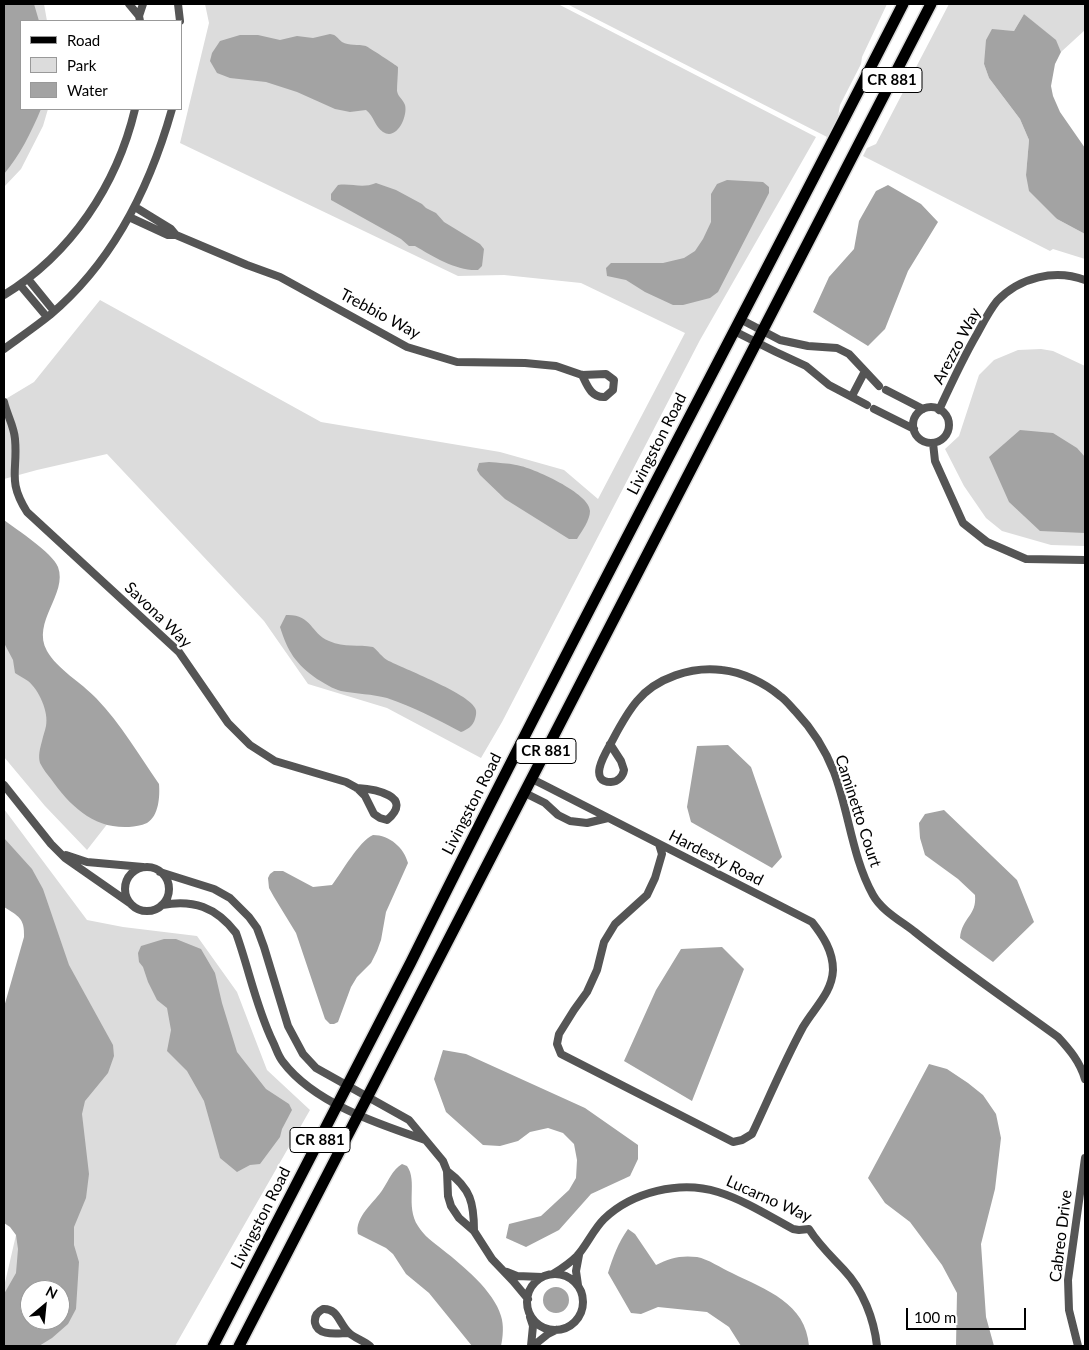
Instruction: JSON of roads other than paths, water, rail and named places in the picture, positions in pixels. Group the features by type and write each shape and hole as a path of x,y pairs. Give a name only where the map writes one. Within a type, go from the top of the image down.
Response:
{"main road":[{"name":"Livingston Road","path":"213,1346 830,144 904,4"},
{"name":"CR 881","path":"239,1346 931,4"}],"street":[{"path":"129,4 140,18"},
{"path":"140,18 144,4"},
{"path":"178,4 180,20"},
{"path":"4,295 28,279 45,264 74,234 99,199 129,134 135,110"},
{"path":"4,349 54,311 93,271 116,240 135,207 154,163 172,110"},
{"name":"Trebbio Way","path":"135,207 171,229 176,235"},
{"name":"Trebbio Way","path":"129,217 168,235 176,235 280,277 407,347 457,362 525,363 556,366 582,375"},
{"name":"Arezzo Way","path":"939,410 962,359 997,302 1016,286 1034,278 1060,274 1085,280"},
{"path":"28,279 54,311"},
{"path":"20,285 47,317"},
{"path":"734,331 760,336 780,340 797,345 838,348 849,354 883,388 923,409 939,410 947,418 949,429 943,438 933,443 923,441 914,429 829,385 806,366 776,352 760,336 740,319"},
{"path":"852,396 865,371"},
{"name":"Savona Way","path":"4,407 12,421 15,439 14,480 18,497 27,512 179,652 228,723 250,745 275,761 346,782 357,788 365,796 374,814 387,820 391,816 396,804 386,793 378,790 357,788"},
{"path":"914,429 915,418 923,409"},
{"path":"933,443 934,460 963,524 987,542 1026,559 1085,560"},
{"name":"Caminetto Court","path":"610,744 621,761 624,770 620,778 610,782 604,780 600,775 599,767 610,744 625,717 638,700 650,689 671,677 694,670 722,670 750,677 780,696 810,726 822,746 834,773 860,867 874,896 889,913 959,967 1058,1038 1077,1060 1085,1079"},
{"name":"Hardesty Road","path":"532,779 812,922 823,936 832,956 833,971 829,990 804,1026 752,1134 742,1140 733,1142 561,1054 557,1044 559,1034 587,992 604,942 615,924 647,895 662,854 659,844"},
{"path":"4,785 58,850 76,866 131,904 143,910 156,909 162,905 166,900 169,888 165,876 160,872"},
{"path":"525,793 546,803 558,815 570,820 588,823 608,818"},
{"path":"58,850 87,862 148,867 214,889 230,898 257,928 288,1026 303,1054 316,1068 409,1120 443,1161 447,1171 448,1196 451,1206 459,1218 474,1231 492,1259 505,1271 528,1299"},
{"path":"131,904 126,890 129,876 134,871 148,867"},
{"path":"162,905 183,902 203,906 228,922 236,933 268,1032 282,1061 302,1083 358,1115 425,1140"},
{"name":"Cabreo Drive","path":"1078,1346 1072,1329 1068,1295 1070,1266 1085,1158"},
{"path":"447,1171 465,1188 472,1201 474,1231"},
{"name":"Lucarno Way","path":"578,1286 576,1271 579,1255 596,1228 617,1209 642,1196 674,1188 717,1191 793,1228 800,1230 809,1228 820,1246 844,1270 862,1295 872,1321 877,1346"},
{"name":"Lucarno Way","path":"553,1274 579,1255"},
{"path":"505,1271 517,1276 542,1277 553,1274 569,1277 578,1286 583,1299 581,1314 572,1324 548,1334 532,1346"},
{"path":"532,1346 532,1326 528,1299 532,1286 542,1277"},
{"path":"529,1310 533,1318 540,1325 549,1329 558,1329"},
{"path":"349,1333 370,1346"}],"water":[{"path":"4,4 34,4 39,20 20,20 20,110 41,110 25,143 4,174"},
{"path":"1024,14 1056,40 1061,52 1055,64 1051,86 1060,112 1085,148 1085,234 1057,219 1029,191 1026,175 1029,140 1020,119 989,78 984,64 986,40 992,29 1014,31"},
{"path":"330,34 345,43 366,46 398,67 397,91 405,105 405,115 400,126 393,133 388,134 380,130 366,110 350,112 335,109 297,92 266,82 230,78 217,73 210,61 212,53 220,41 240,35 258,35 280,40 297,36 313,38"},
{"path":"727,180 763,182 769,187 769,193 718,292 710,298 683,305 673,305 645,292 626,280 607,276 606,268 611,263 663,263 684,258 695,251 711,222 711,194 717,184"},
{"path":"376,183 396,190 422,204 436,213 444,222 480,244 484,249 482,266 478,270 470,270 453,266 415,246 409,246 401,239 331,200 331,194 338,185 366,186"},
{"path":"888,185 921,204 938,222 908,271 885,329 868,346 813,312 829,277 854,249 859,221 876,191"},
{"path":"1020,430 1053,433 1077,448 1085,457 1085,533 1040,531 1009,502 989,457"},
{"path":"489,462 524,467 559,482 581,497 588,504 590,514 577,539 569,539 505,499 477,470 479,463"},
{"path":"4,520 42,548 58,567 60,577 58,587 43,629 43,640 51,658 90,692 114,718 159,784 159,800 156,811 147,823 129,827 116,827 94,820 75,807 66,798 40,763 39,758 47,720 45,708 32,685 15,673 13,660 4,643"},
{"path":"286,615 295,616 306,621 323,638 329,641 373,647 387,660 461,695 476,709 473,724 461,732 406,705 387,698 341,691 317,679 303,668 289,650 280,627"},
{"path":"728,745 751,767 782,857 772,868 691,822 687,807 697,746"},
{"path":"944,810 1017,880 1034,922 993,962 960,938 963,925 974,908 975,895 958,879 925,855 920,838 919,823 925,814"},
{"path":"373,835 385,837 395,843 403,852 408,863 386,912 377,951 371,963 357,977 351,987 338,1022 330,1024 325,1019 296,933 269,888 268,878 274,871 283,871 313,887 332,885 356,850"},
{"path":"4,838 32,869 43,889 69,965 113,1045 114,1056 108,1073 85,1101 82,1114 89,1174 86,1198 74,1227 74,1245 79,1262 76,1309 70,1320 70,1280 20,1280 20,1330 61,1330 39,1346 4,1346 4,1294 16,1273 18,1249 16,1235 4,1223 4,1007 24,937 22,922 4,907"},
{"path":"164,939 176,939 201,949 215,973 237,1052 266,1089 289,1104 292,1110 280,1137 260,1164 250,1165 237,1172 220,1158 204,1101 187,1071 167,1051 171,1030 167,1008 157,1000 139,962 138,953 141,946"},
{"path":"722,947 744,969 692,1101 624,1061 656,990 681,949"},
{"path":"443,1050 466,1054 585,1108 638,1145 638,1159 630,1176 591,1194 559,1230 526,1247 506,1238 509,1224 541,1216 569,1190 576,1178 577,1160 574,1144 563,1133 548,1128 530,1132 518,1141 500,1146 483,1145 446,1112 434,1079"},
{"path":"929,1064 947,1069 968,1083 983,1095 996,1114 1001,1138 995,1189 981,1244 986,1317 994,1346 956,1346 957,1293 942,1265 910,1222 885,1203 868,1178"},
{"path":"402,1164 407,1166 412,1179 412,1210 418,1226 429,1239 468,1271 492,1297 502,1320 501,1346 472,1346 429,1293 406,1274 393,1254 386,1248 358,1234 359,1222 362,1216 393,1172"},
{"path":"628,1229 635,1234 656,1265 675,1258 697,1257 771,1292 792,1308 800,1319 806,1331 809,1346 741,1346 729,1327 707,1312 658,1307 641,1314 631,1313 608,1273 616,1250"},
{"path":"556,1287 565,1291 569,1300 565,1309 556,1313 547,1309 543,1300 547,1291"}]}
